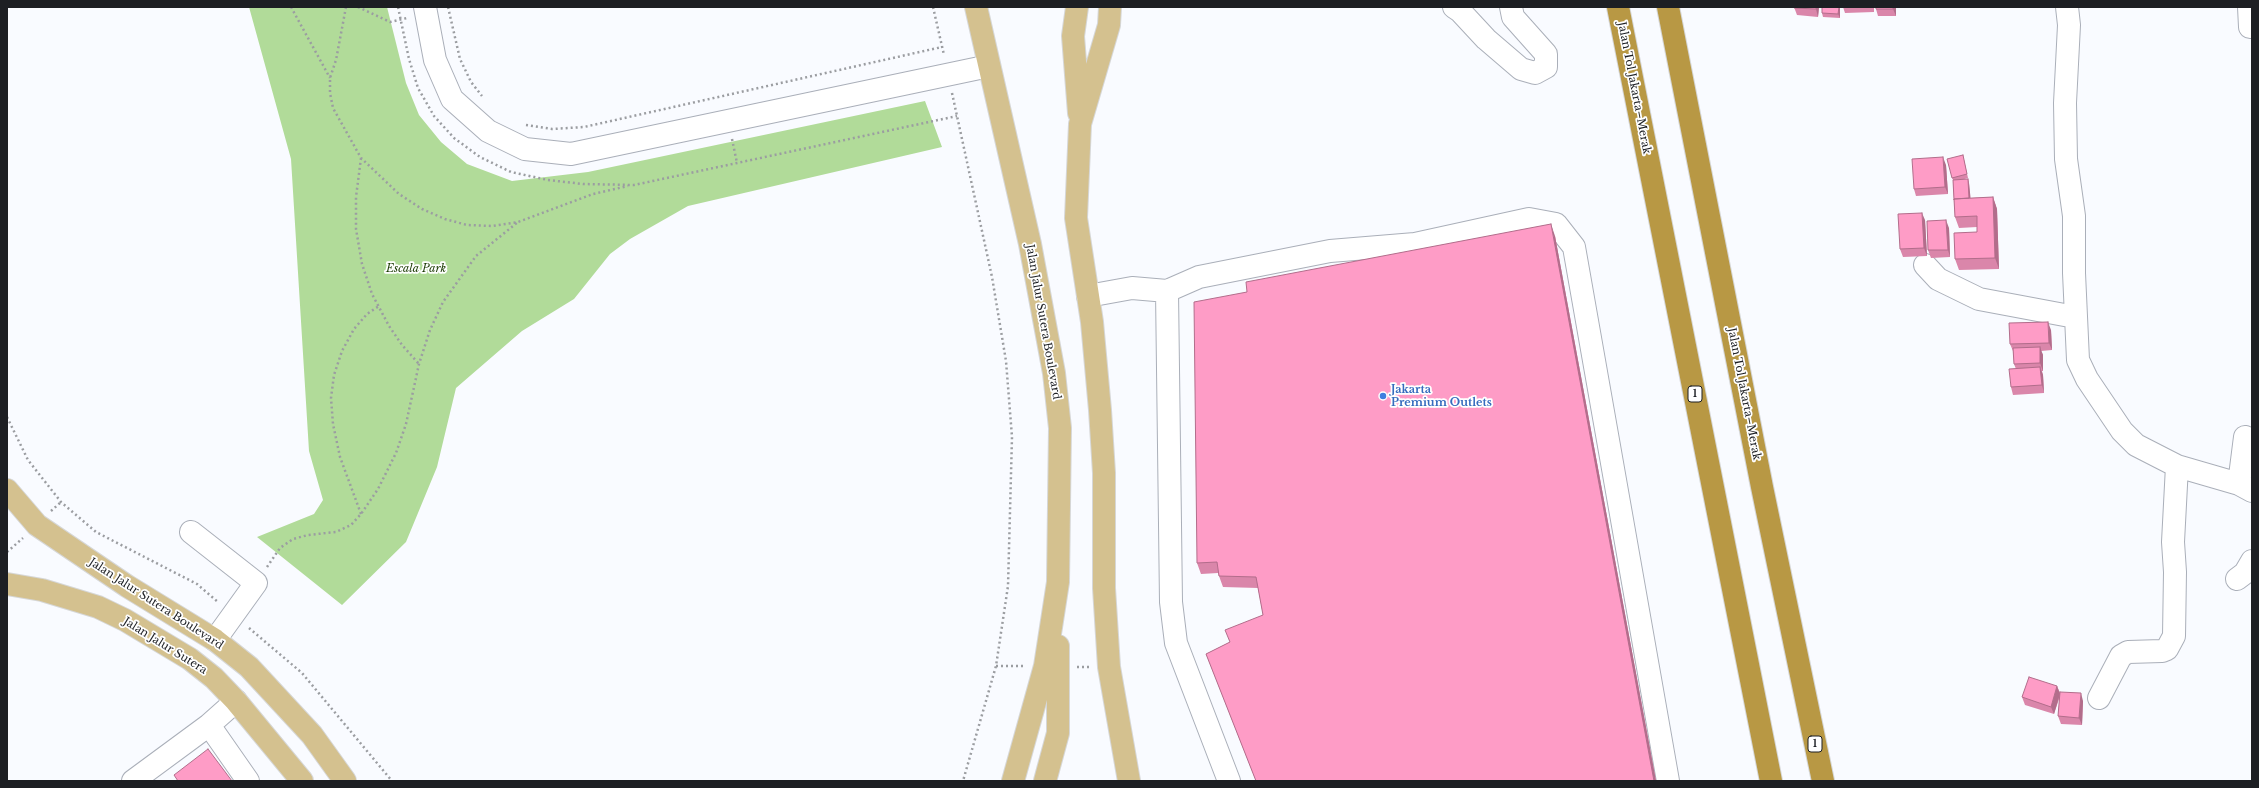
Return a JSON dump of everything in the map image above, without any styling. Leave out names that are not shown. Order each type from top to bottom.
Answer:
[{"type":"highway","name":"Jalan Tol Jakarta–Merak","points":[[1618,7],[1771,781]]},
{"type":"highway","name":"Jalan Tol Jakarta–Merak","points":[[1668,7],[1762,487],[1823,781]]},
{"type":"highway","points":[[1808,706],[1832,781]]},
{"type":"highway","points":[[1766,755],[1767,781]]},
{"type":"main road","name":"Jalan Jalur Sutera Boulevard","points":[[976,7],[1030,244],[1054,373],[1060,428],[1058,582],[1045,666],[1013,781]]},
{"type":"main road","points":[[1077,7],[1073,36],[1080,124],[1076,218],[1088,296],[1100,410],[1104,473],[1104,588],[1109,667],[1128,778]]},
{"type":"main road","points":[[1080,124],[1109,25],[1110,7]]},
{"type":"main road","name":"Jalan Jalur Sutera Boulevard","points":[[7,490],[37,525],[127,586],[215,640],[249,667],[312,735],[345,781]]},
{"type":"main road","points":[[1051,781],[1058,733],[1058,582]]},
{"type":"main road","name":"Jalan Jalur Sutera","points":[[7,584],[42,590],[76,600],[125,620],[190,659],[214,678],[236,701],[302,781]]},
{"type":"main road","points":[[1045,781],[1058,733]]},
{"type":"street","points":[[425,7],[435,60],[452,99],[488,131],[525,149],[571,154],[989,66]]},
{"type":"street","points":[[1454,7],[1460,10],[1486,39],[1521,69],[1535,73],[1546,67],[1546,54],[1514,17],[1511,7]]},
{"type":"street","points":[[2067,7],[2069,25],[2065,103],[2066,159],[2074,216],[2075,317],[2078,360],[2087,379],[2122,431],[2136,445],[2177,466],[2245,488],[2245,437]]},
{"type":"street","points":[[1088,296],[1132,288],[1167,291],[1199,277],[1330,252],[1414,244],[1529,219],[1556,224],[1574,246],[1668,781]]},
{"type":"street","points":[[1925,265],[1938,279],[1979,298],[2075,317]]},
{"type":"street","points":[[1167,291],[1173,616],[1176,643],[1229,781]]},
{"type":"street","points":[[2099,698],[2121,656],[2128,652],[2162,651],[2167,649],[2174,636],[2175,572],[2173,542],[2177,466]]},
{"type":"street","points":[[191,532],[256,583],[215,640]]},
{"type":"street","points":[[2237,579],[2245,573],[2252,561]]},
{"type":"street","points":[[133,781],[209,725],[236,701]]},
{"type":"street","points":[[209,725],[248,781]]},
{"type":"path","points":[[291,7],[330,78]]},
{"type":"path","points":[[346,7],[336,60],[330,78],[330,93],[333,108],[361,158],[399,194],[422,209],[445,219],[467,225],[492,226],[518,222],[593,194],[634,185]]},
{"type":"path","points":[[358,7],[390,22],[400,20]]},
{"type":"path","points":[[448,7],[460,59],[471,82],[484,100]]},
{"type":"path","points":[[933,7],[992,277],[1008,383],[1012,437],[1008,586],[996,666],[963,781]]},
{"type":"path","points":[[523,124],[552,129],[584,126],[942,47]]},
{"type":"path","points":[[361,158],[356,197],[356,229],[362,264],[379,306],[402,345],[419,364]]},
{"type":"path","points":[[256,583],[280,548],[293,539],[308,535],[336,532],[351,525],[361,514],[378,489],[396,454],[411,404],[419,364],[437,316],[459,277],[476,256],[518,222]]},
{"type":"path","points":[[361,514],[340,457],[333,424],[331,398],[334,375],[342,351],[354,329],[368,314],[379,306]]},
{"type":"path","points":[[7,417],[28,460],[61,502]]},
{"type":"path","points":[[996,666],[1045,666]]},
{"type":"green space","name":"Escala Park","points":[[249,7],[387,7],[406,83],[419,115],[441,142],[467,164],[512,181],[588,172],[925,101],[942,147],[688,206],[630,239],[610,254],[574,299],[522,331],[456,388],[437,467],[406,542],[342,605],[257,537],[314,514],[323,500],[309,451],[291,159]]},
{"type":"building","points":[[1816,7],[1816,9],[1794,8]]},
{"type":"building","points":[[1822,7],[1839,7],[1838,14],[1822,13]]},
{"type":"building","points":[[1876,7],[1893,7],[1893,9],[1876,9]]},
{"type":"building","points":[[1963,155],[1967,174],[1952,178],[1947,159]]},
{"type":"building","points":[[1943,157],[1945,187],[1914,189],[1912,159]]},
{"type":"building","points":[[1968,179],[1969,198],[1954,200],[1953,180]]},
{"type":"building","points":[[1993,197],[1995,258],[1955,259],[1954,233],[1977,232],[1977,216],[1955,217],[1954,199]]},
{"type":"building","points":[[1922,213],[1924,248],[1900,249],[1898,214]]},
{"type":"building","points":[[1946,220],[1948,250],[1928,250],[1927,221]]},
{"type":"building","points":[[1551,224],[1654,781],[1256,781],[1206,654],[1230,642],[1225,630],[1263,615],[1256,577],[1219,576],[1217,562],[1197,563],[1194,302],[1247,292],[1246,282]]},
{"type":"building","points":[[2048,322],[2049,343],[2010,344],[2009,323]]},
{"type":"building","points":[[2040,347],[2040,363],[2014,364],[2013,348]]},
{"type":"building","points":[[2040,367],[2042,385],[2011,387],[2009,369]]},
{"type":"building","points":[[2029,677],[2057,686],[2051,707],[2022,697]]},
{"type":"building","points":[[2060,692],[2081,693],[2079,718],[2058,716]]},
{"type":"building","points":[[208,749],[232,781],[178,781],[174,775]]},
{"type":"place","name":"Jakarta Premium Outlets","points":[[1383,396]]}]
